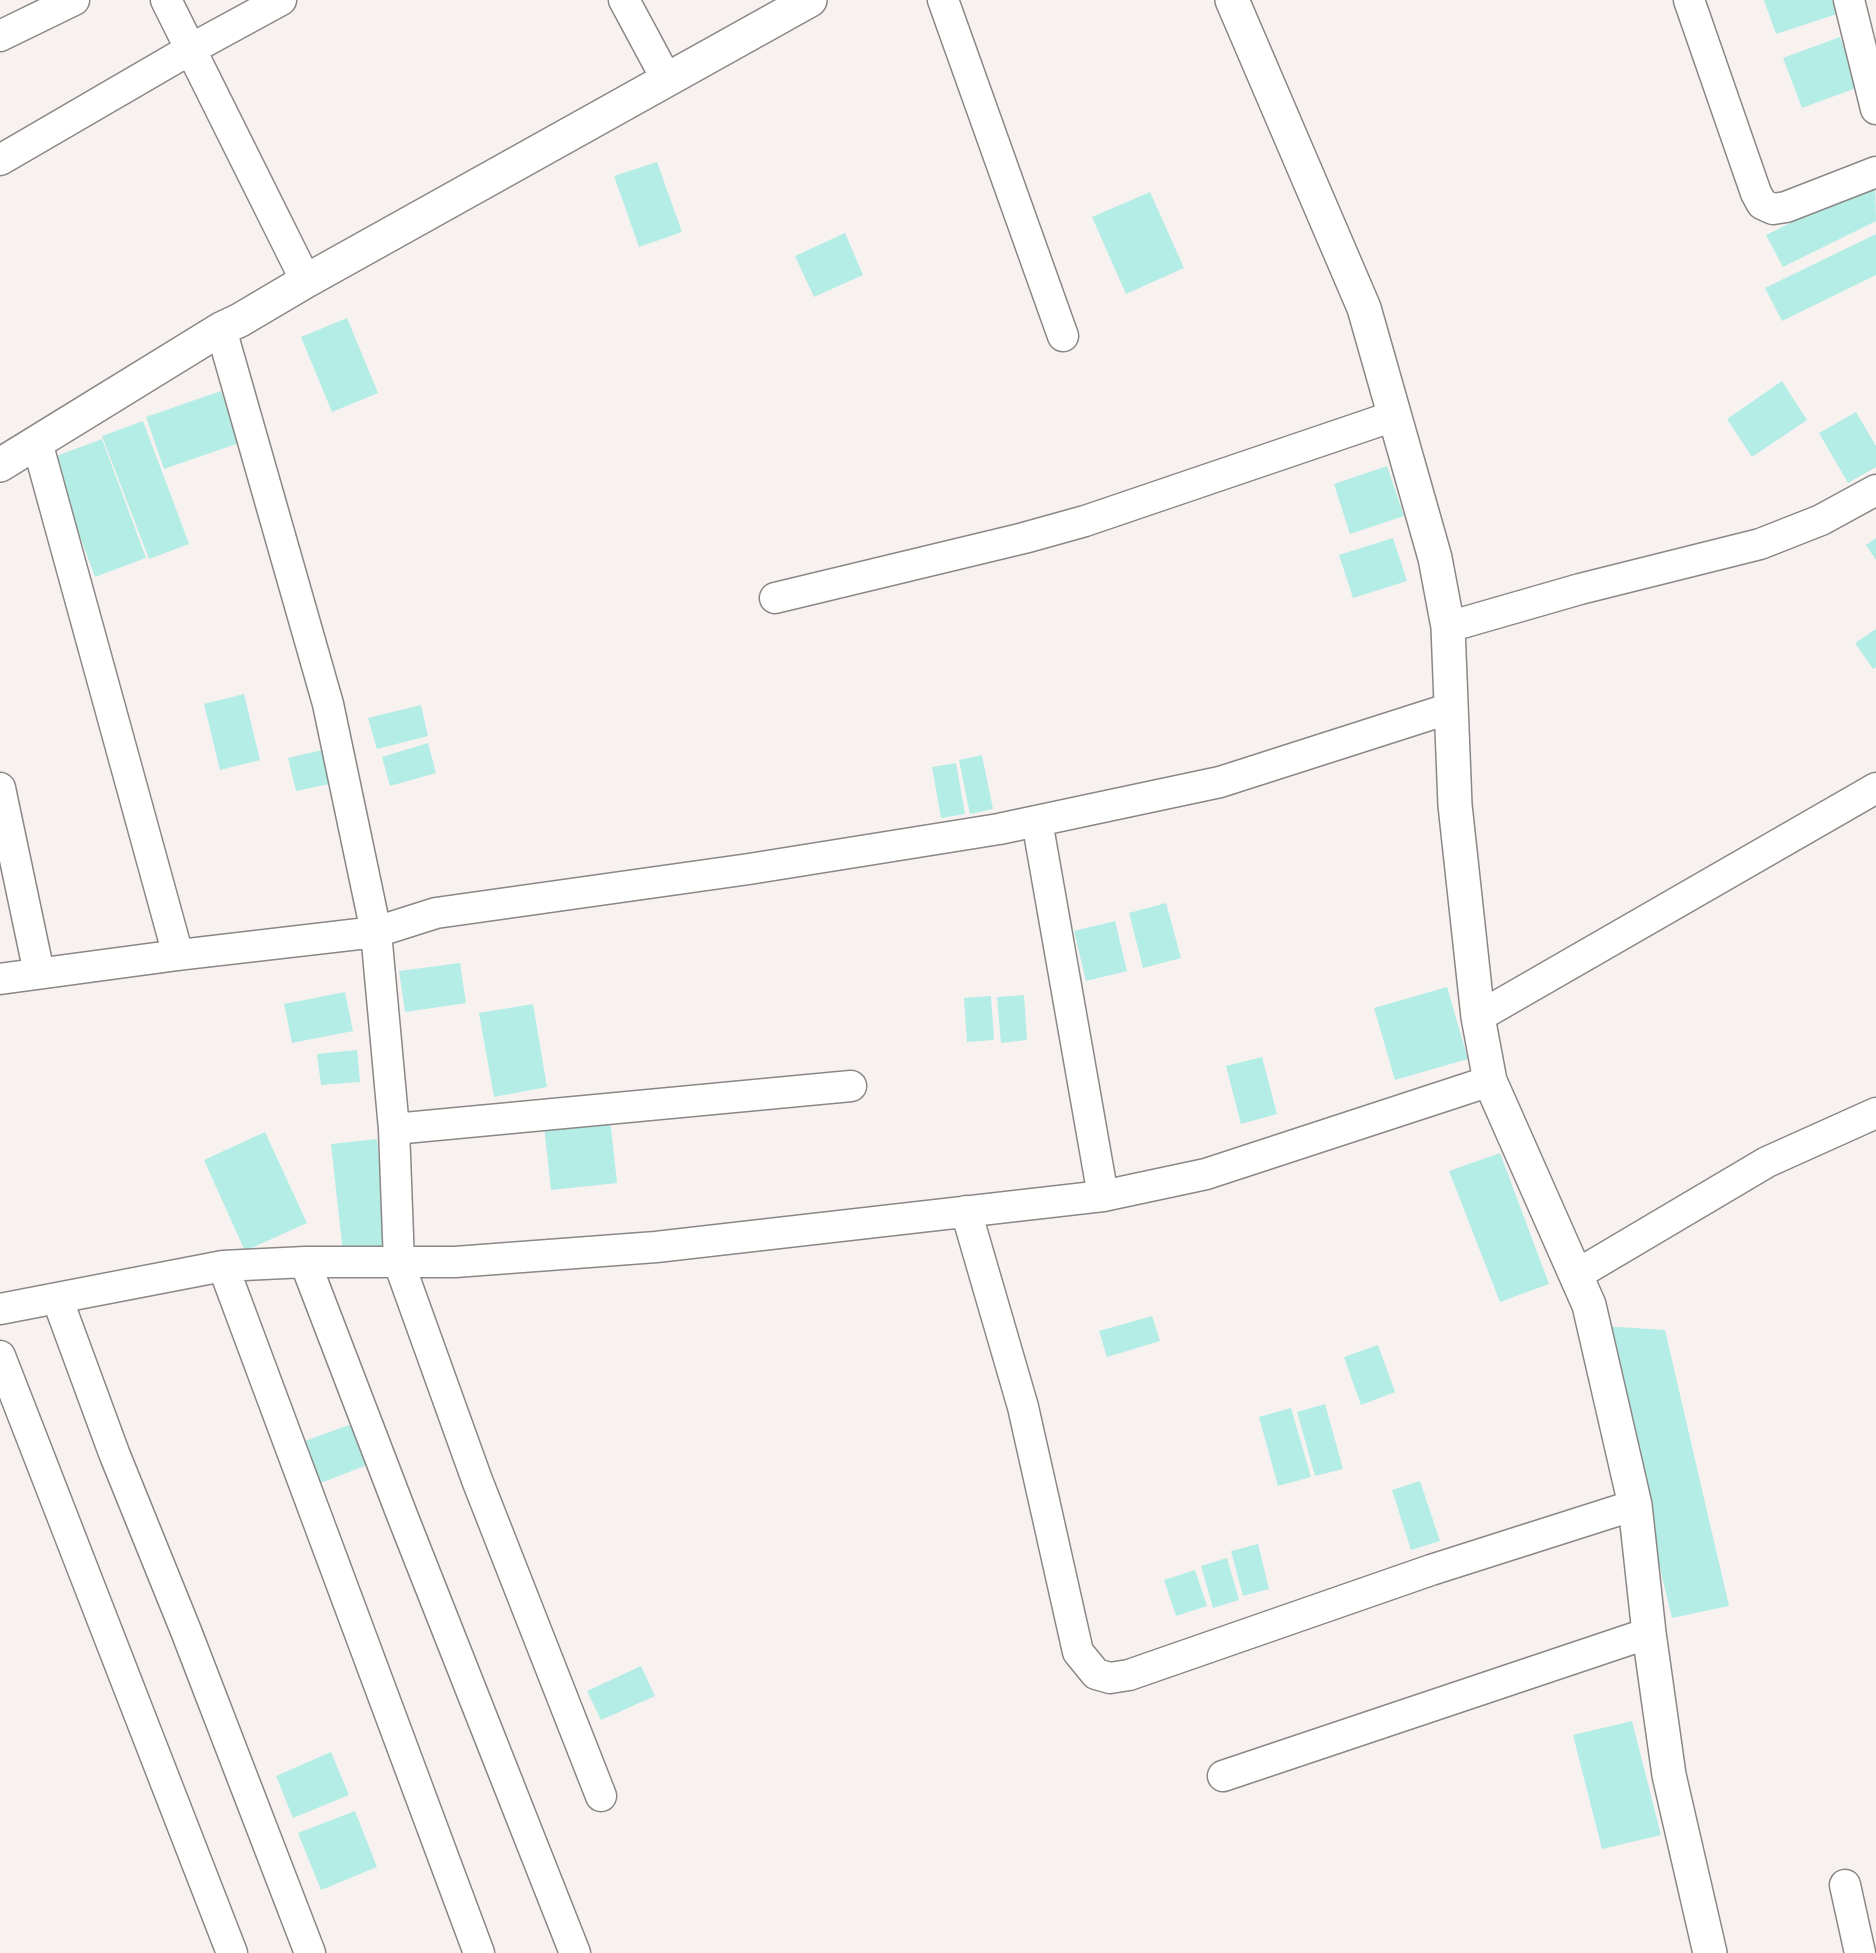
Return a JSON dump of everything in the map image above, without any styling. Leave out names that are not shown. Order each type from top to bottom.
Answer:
[{"type":"street","points":[[0,36],[74,0]]},
{"type":"street","points":[[166,0],[306,281]]},
{"type":"street","points":[[0,160],[191,49],[281,0]]},
{"type":"street","points":[[624,0],[667,80]]},
{"type":"street","points":[[943,0],[1063,336]]},
{"type":"street","points":[[1232,0],[1364,308],[1435,558],[1448,627],[1455,805],[1478,1017],[1490,1081],[1589,1305],[1635,1505],[1649,1633],[1669,1775],[1710,1953]]},
{"type":"street","points":[[1689,0],[1756,193],[1762,204],[1773,208],[1786,207],[1876,172]]},
{"type":"street","points":[[1849,0],[1876,109]]},
{"type":"street","points":[[0,465],[221,329],[667,80],[794,4]]},
{"type":"street","points":[[221,329],[328,704],[376,932],[394,1129],[399,1263],[477,1480],[601,1796]]},
{"type":"street","points":[[775,598],[1085,521],[1394,416]]},
{"type":"street","points":[[37,442],[178,955]]},
{"type":"street","points":[[1448,627],[1580,589],[1760,544],[1821,520],[1876,490]]},
{"type":"street","points":[[0,979],[376,932],[436,914],[749,869],[987,831],[1220,782],[1451,708]]},
{"type":"street","points":[[0,788],[39,974]]},
{"type":"street","points":[[1478,1017],[1876,788]]},
{"type":"street","points":[[1037,821],[1103,1196]]},
{"type":"street","points":[[0,1309],[223,1266],[304,1262],[455,1262],[656,1247],[1103,1196],[1206,1174],[1490,1081]]},
{"type":"street","points":[[394,1129],[852,1086]]},
{"type":"street","points":[[1576,1275],[1767,1162],[1876,1113]]},
{"type":"street","points":[[966,1211],[1023,1407],[1078,1652],[1096,1674],[1110,1678],[1129,1675],[1431,1570],[1635,1505]]},
{"type":"street","points":[[304,1262],[575,1953]]},
{"type":"street","points":[[223,1266],[478,1953]]},
{"type":"street","points":[[57,1298],[114,1453],[190,1642],[309,1953]]},
{"type":"street","points":[[0,1356],[232,1953]]},
{"type":"street","points":[[1222,1776],[1649,1633]]},
{"type":"street","points":[[1845,1885],[1860,1953]]},
{"type":"building","points":[[1764,0],[1832,0],[1837,14],[1776,34]]},
{"type":"building","points":[[1840,37],[1859,87],[1802,108],[1783,58]]},
{"type":"building","points":[[657,162],[682,232],[639,247],[614,176]]},
{"type":"building","points":[[1875,181],[1876,221],[1783,267],[1766,235]]},
{"type":"building","points":[[1150,192],[1184,268],[1126,294],[1092,217]]},
{"type":"building","points":[[845,233],[863,275],[814,297],[795,256]]},
{"type":"building","points":[[1876,234],[1876,275],[1782,321],[1765,288]]},
{"type":"building","points":[[347,318],[378,393],[332,412],[301,337]]},
{"type":"building","points":[[1782,381],[1807,420],[1752,457],[1727,419]]},
{"type":"building","points":[[221,391],[239,443],[164,469],[146,417]]},
{"type":"building","points":[[1856,412],[1876,446],[1876,467],[1848,483],[1819,433]]},
{"type":"building","points":[[143,421],[189,544],[149,559],[102,436]]},
{"type":"building","points":[[102,439],[146,558],[95,577],[51,458]]},
{"type":"building","points":[[1387,466],[1404,516],[1350,534],[1334,484]]},
{"type":"building","points":[[1393,538],[1407,581],[1353,598],[1339,555]]},
{"type":"building","points":[[1876,538],[1876,560],[1866,545]]},
{"type":"building","points":[[1876,629],[1876,667],[1873,669],[1855,643]]},
{"type":"building","points":[[244,694],[260,760],[220,770],[204,704]]},
{"type":"building","points":[[421,705],[428,736],[377,749],[368,718]]},
{"type":"building","points":[[428,743],[436,773],[390,786],[382,757]]},
{"type":"building","points":[[326,749],[334,783],[296,791],[288,758]]},
{"type":"building","points":[[982,755],[993,809],[970,814],[959,760]]},
{"type":"building","points":[[956,763],[965,814],[941,818],[932,767]]},
{"type":"building","points":[[1166,903],[1181,958],[1143,968],[1129,913]]},
{"type":"building","points":[[1115,921],[1127,971],[1086,981],[1074,931]]},
{"type":"building","points":[[460,963],[466,1003],[405,1012],[399,971]]},
{"type":"building","points":[[1447,987],[1468,1059],[1395,1080],[1374,1008]]},
{"type":"building","points":[[345,992],[353,1031],[292,1043],[284,1004]]},
{"type":"building","points":[[1024,995],[1027,1040],[1001,1043],[997,997]]},
{"type":"building","points":[[991,996],[994,1040],[967,1042],[964,998]]},
{"type":"building","points":[[533,1004],[547,1087],[494,1097],[479,1013]]},
{"type":"building","points":[[357,1050],[360,1082],[321,1085],[317,1054]]},
{"type":"building","points":[[1262,1057],[1277,1114],[1241,1124],[1226,1066]]},
{"type":"building","points":[[610,1119],[617,1183],[551,1190],[544,1126]]},
{"type":"building","points":[[265,1132],[307,1223],[245,1251],[204,1160]]},
{"type":"building","points":[[377,1139],[389,1248],[343,1253],[331,1144]]},
{"type":"building","points":[[1500,1153],[1549,1284],[1500,1302],[1449,1171]]},
{"type":"building","points":[[1152,1316],[1160,1341],[1107,1357],[1099,1331]]},
{"type":"building","points":[[1602,1326],[1665,1330],[1729,1606],[1672,1618]]},
{"type":"building","points":[[1378,1345],[1395,1392],[1361,1405],[1344,1357]]},
{"type":"building","points":[[1325,1404],[1343,1469],[1315,1476],[1297,1412]]},
{"type":"building","points":[[1291,1408],[1311,1477],[1278,1486],[1259,1417]]},
{"type":"building","points":[[360,1421],[375,1462],[318,1484],[302,1442]]},
{"type":"building","points":[[1420,1481],[1440,1541],[1411,1550],[1392,1490]]},
{"type":"building","points":[[1258,1544],[1269,1589],[1243,1596],[1231,1551]]},
{"type":"building","points":[[1227,1558],[1239,1600],[1213,1608],[1201,1566]]},
{"type":"building","points":[[1195,1570],[1207,1606],[1176,1616],[1164,1580]]},
{"type":"building","points":[[641,1666],[655,1696],[601,1720],[587,1691]]},
{"type":"building","points":[[1632,1721],[1661,1835],[1602,1849],[1573,1735]]},
{"type":"building","points":[[331,1752],[349,1795],[293,1818],[276,1776]]},
{"type":"building","points":[[355,1811],[377,1867],[321,1890],[298,1833]]}]
